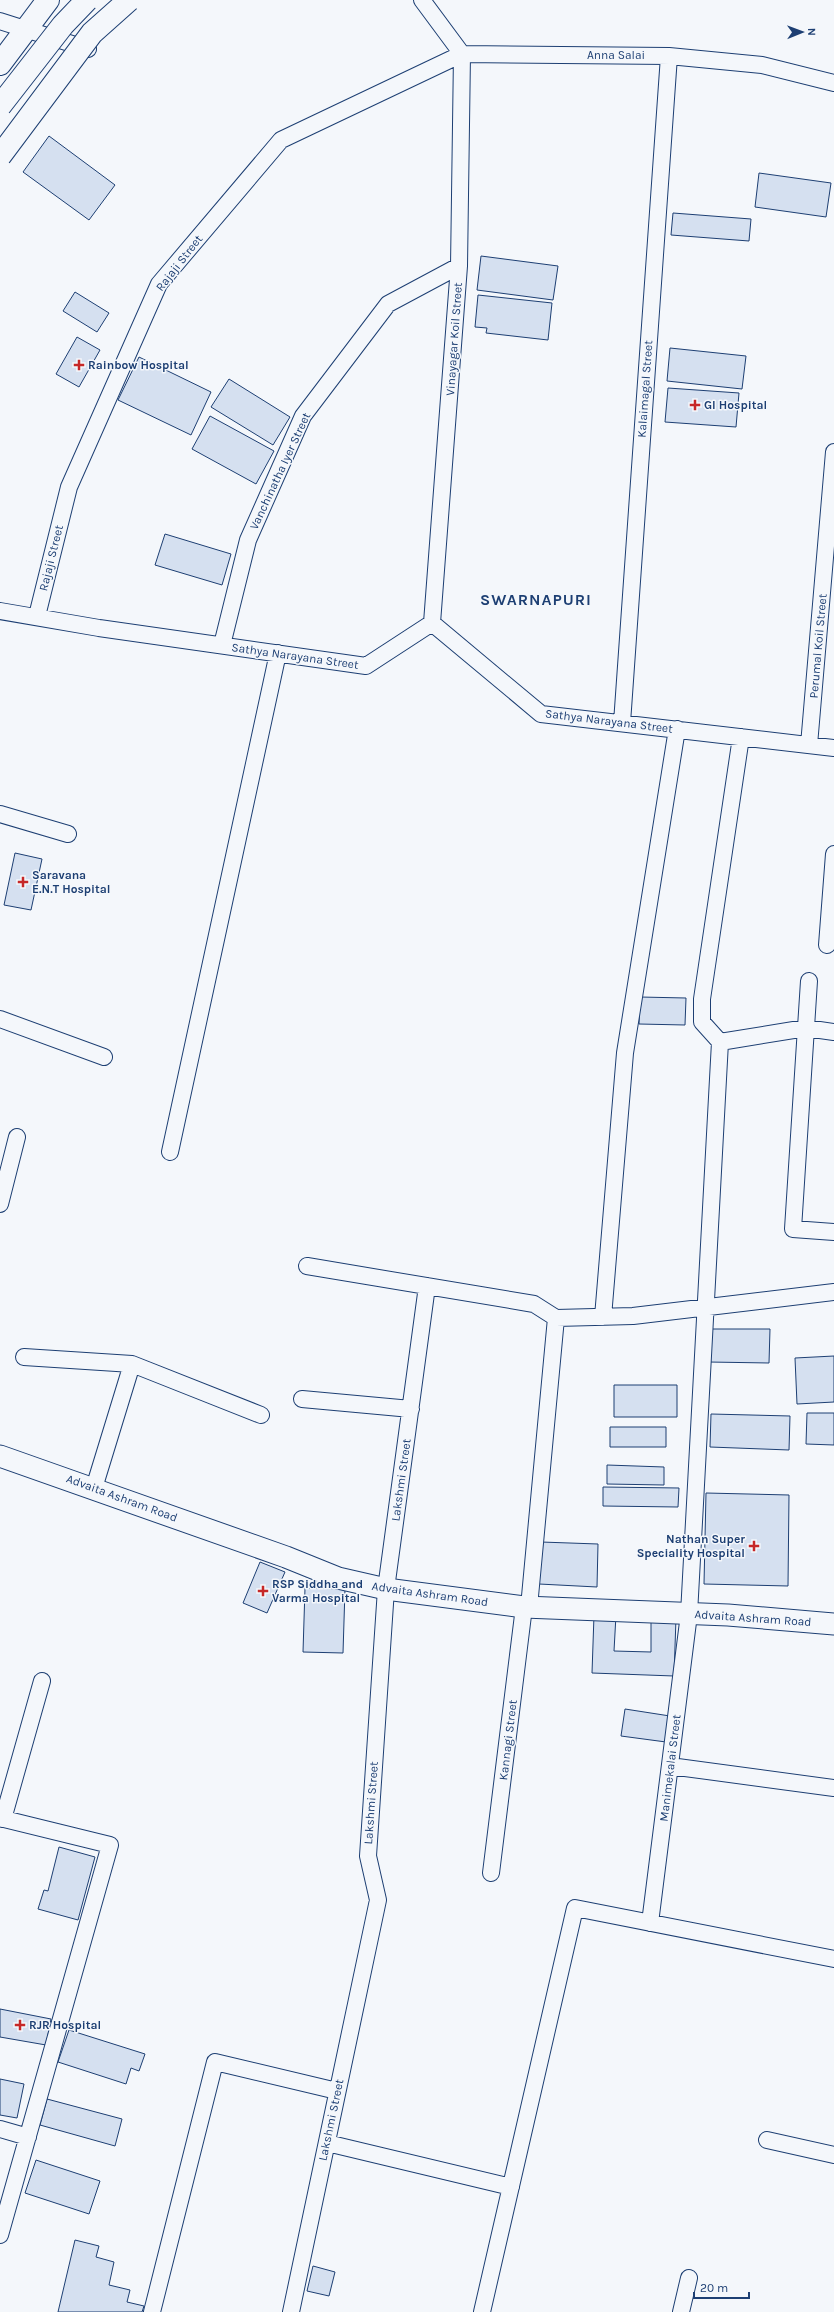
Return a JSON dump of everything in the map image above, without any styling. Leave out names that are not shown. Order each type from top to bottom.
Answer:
[{"type":"main road","points":[[0,64],[48,0]]},
{"type":"main road","points":[[0,92],[74,0]]},
{"type":"main road","points":[[0,106],[63,25],[87,0]]},
{"type":"main road","points":[[0,130],[72,38],[108,0]]},
{"type":"main road","points":[[0,156],[92,33],[129,0]]},
{"type":"main road","points":[[0,167],[88,49],[113,21],[136,0]]},
{"type":"street","points":[[422,0],[462,54]]},
{"type":"street","points":[[0,21],[24,30],[88,49]]},
{"type":"street","name":"Anna Salai","points":[[462,54],[669,56],[762,65],[834,83]]},
{"type":"street","name":"Vinayagar Koil Street","points":[[432,624],[459,266],[462,54]]},
{"type":"street","name":"Rajaji Street","points":[[37,616],[69,487],[159,284],[281,140],[462,54]]},
{"type":"street","name":"Kalaimagal Street","points":[[622,723],[669,56]]},
{"type":"street","name":"Vanchinatha Iyer Street","points":[[222,645],[248,540],[303,416],[388,304],[459,266]]},
{"type":"street","name":"Perumal Koil Street","points":[[809,745],[834,452]]},
{"type":"street","name":"Sathya Narayana Street","points":[[0,611],[37,616],[99,628],[366,666],[432,624],[541,714],[834,748]]},
{"type":"street","points":[[170,1152],[278,653]]},
{"type":"street","points":[[603,1317],[625,1053],[677,730]]},
{"type":"street","points":[[741,737],[702,999],[702,1022],[720,1042],[806,1028],[834,1032]]},
{"type":"street","points":[[0,814],[68,834]]},
{"type":"street","points":[[827,945],[834,854]]},
{"type":"street","points":[[809,981],[793,1229],[834,1232]]},
{"type":"street","points":[[0,1019],[104,1057]]},
{"type":"street","name":"Manimekalai Street","points":[[650,1923],[689,1614],[707,1307],[720,1042]]},
{"type":"street","points":[[0,1204],[17,1138]]},
{"type":"street","points":[[307,1266],[534,1304],[556,1318],[633,1316],[834,1292]]},
{"type":"street","name":"Lakshmi Street","points":[[291,2312],[378,1900],[368,1856],[386,1589],[427,1286]]},
{"type":"street","name":"Kannagi Street","points":[[491,1873],[526,1607],[556,1318]]},
{"type":"street","points":[[24,1357],[132,1364],[261,1415]]},
{"type":"street","points":[[94,1488],[132,1364]]},
{"type":"street","points":[[302,1399],[411,1409]]},
{"type":"street","name":"Advaita Ashram Road","points":[[0,1456],[286,1557],[338,1578],[386,1589],[526,1607],[689,1614],[834,1624]]},
{"type":"street","points":[[0,2235],[110,1845],[2,1818],[42,1681]]},
{"type":"street","points":[[670,1766],[834,1788]]},
{"type":"street","points":[[482,2312],[575,1908],[834,1959]]},
{"type":"street","points":[[152,2312],[215,2062],[338,2091]]},
{"type":"street","points":[[0,2129],[28,2137]]},
{"type":"street","points":[[767,2140],[834,2155]]},
{"type":"street","points":[[326,2143],[511,2187]]},
{"type":"street","points":[[681,2312],[688,2278]]},
{"type":"building","points":[[49,136],[115,185],[89,220],[23,172]]},
{"type":"building","points":[[759,173],[831,183],[826,217],[755,207]]},
{"type":"building","points":[[673,213],[751,219],[749,241],[671,235]]},
{"type":"building","points":[[481,256],[558,266],[553,300],[477,290]]},
{"type":"building","points":[[75,292],[109,313],[97,332],[63,311]]},
{"type":"building","points":[[478,295],[552,303],[548,340],[486,333],[487,328],[475,327]]},
{"type":"building","points":[[77,337],[100,350],[79,387],[56,374]]},
{"type":"building","points":[[670,348],[746,356],[742,389],[667,381]]},
{"type":"building","points":[[139,357],[211,392],[191,435],[118,400]]},
{"type":"building","points":[[229,379],[290,417],[273,445],[211,407]]},
{"type":"building","points":[[668,388],[739,393],[736,427],[665,422]]},
{"type":"building","points":[[210,416],[274,451],[256,484],[192,449]]},
{"type":"building","points":[[165,534],[231,554],[222,585],[155,565]]},
{"type":"building","points":[[15,853],[42,859],[31,910],[4,905]]},
{"type":"building","points":[[640,997],[686,998],[685,1025],[639,1024]]},
{"type":"building","points":[[708,1329],[770,1329],[769,1363],[708,1362]]},
{"type":"building","points":[[834,1356],[834,1402],[797,1404],[795,1358]]},
{"type":"building","points":[[614,1385],[677,1385],[677,1417],[614,1417]]},
{"type":"building","points":[[807,1413],[834,1413],[834,1445],[806,1444]]},
{"type":"building","points":[[711,1414],[790,1416],[789,1450],[710,1447]]},
{"type":"building","points":[[610,1427],[666,1427],[666,1447],[610,1447]]},
{"type":"building","points":[[607,1465],[664,1467],[664,1485],[607,1484]]},
{"type":"building","points":[[603,1487],[679,1488],[678,1507],[603,1506]]},
{"type":"building","points":[[706,1493],[789,1495],[788,1586],[704,1584]]},
{"type":"building","points":[[541,1542],[598,1544],[597,1587],[539,1584]]},
{"type":"building","points":[[260,1562],[285,1572],[267,1613],[243,1603]]},
{"type":"building","points":[[305,1588],[345,1589],[343,1653],[303,1652]]},
{"type":"building","points":[[594,1615],[616,1615],[614,1651],[651,1652],[651,1618],[676,1618],[674,1676],[592,1673]]},
{"type":"building","points":[[625,1709],[670,1716],[666,1742],[621,1736]]},
{"type":"building","points":[[59,1847],[95,1857],[78,1920],[38,1909],[44,1890],[48,1891]]},
{"type":"building","points":[[0,2009],[51,2019],[46,2045],[0,2037]]},
{"type":"building","points":[[69,2030],[145,2054],[139,2071],[131,2068],[126,2084],[58,2062]]},
{"type":"building","points":[[0,2079],[24,2084],[17,2118],[0,2115]]},
{"type":"building","points":[[47,2099],[122,2119],[115,2146],[40,2125]]},
{"type":"building","points":[[36,2160],[100,2181],[89,2214],[25,2193]]},
{"type":"building","points":[[75,2240],[99,2246],[96,2257],[114,2262],[109,2285],[130,2290],[127,2302],[144,2306],[142,2312],[58,2312]]},
{"type":"building","points":[[313,2266],[335,2272],[329,2296],[307,2291]]},
{"type":"place","name":"Rainbow Hospital","points":[[79,365]]},
{"type":"place","name":"Gl Hospital","points":[[695,405]]},
{"type":"place","name":"Saravana E.N.T Hospital","points":[[23,882]]},
{"type":"place","name":"Nathan Super Speciality Hospital","points":[[754,1546]]},
{"type":"place","name":"RSP Siddha and Varma Hospital","points":[[263,1591]]},
{"type":"place","name":"RJR Hospital","points":[[20,2025]]},
{"type":"district","name":"SWARNAPURI","points":[[536,599]]}]
